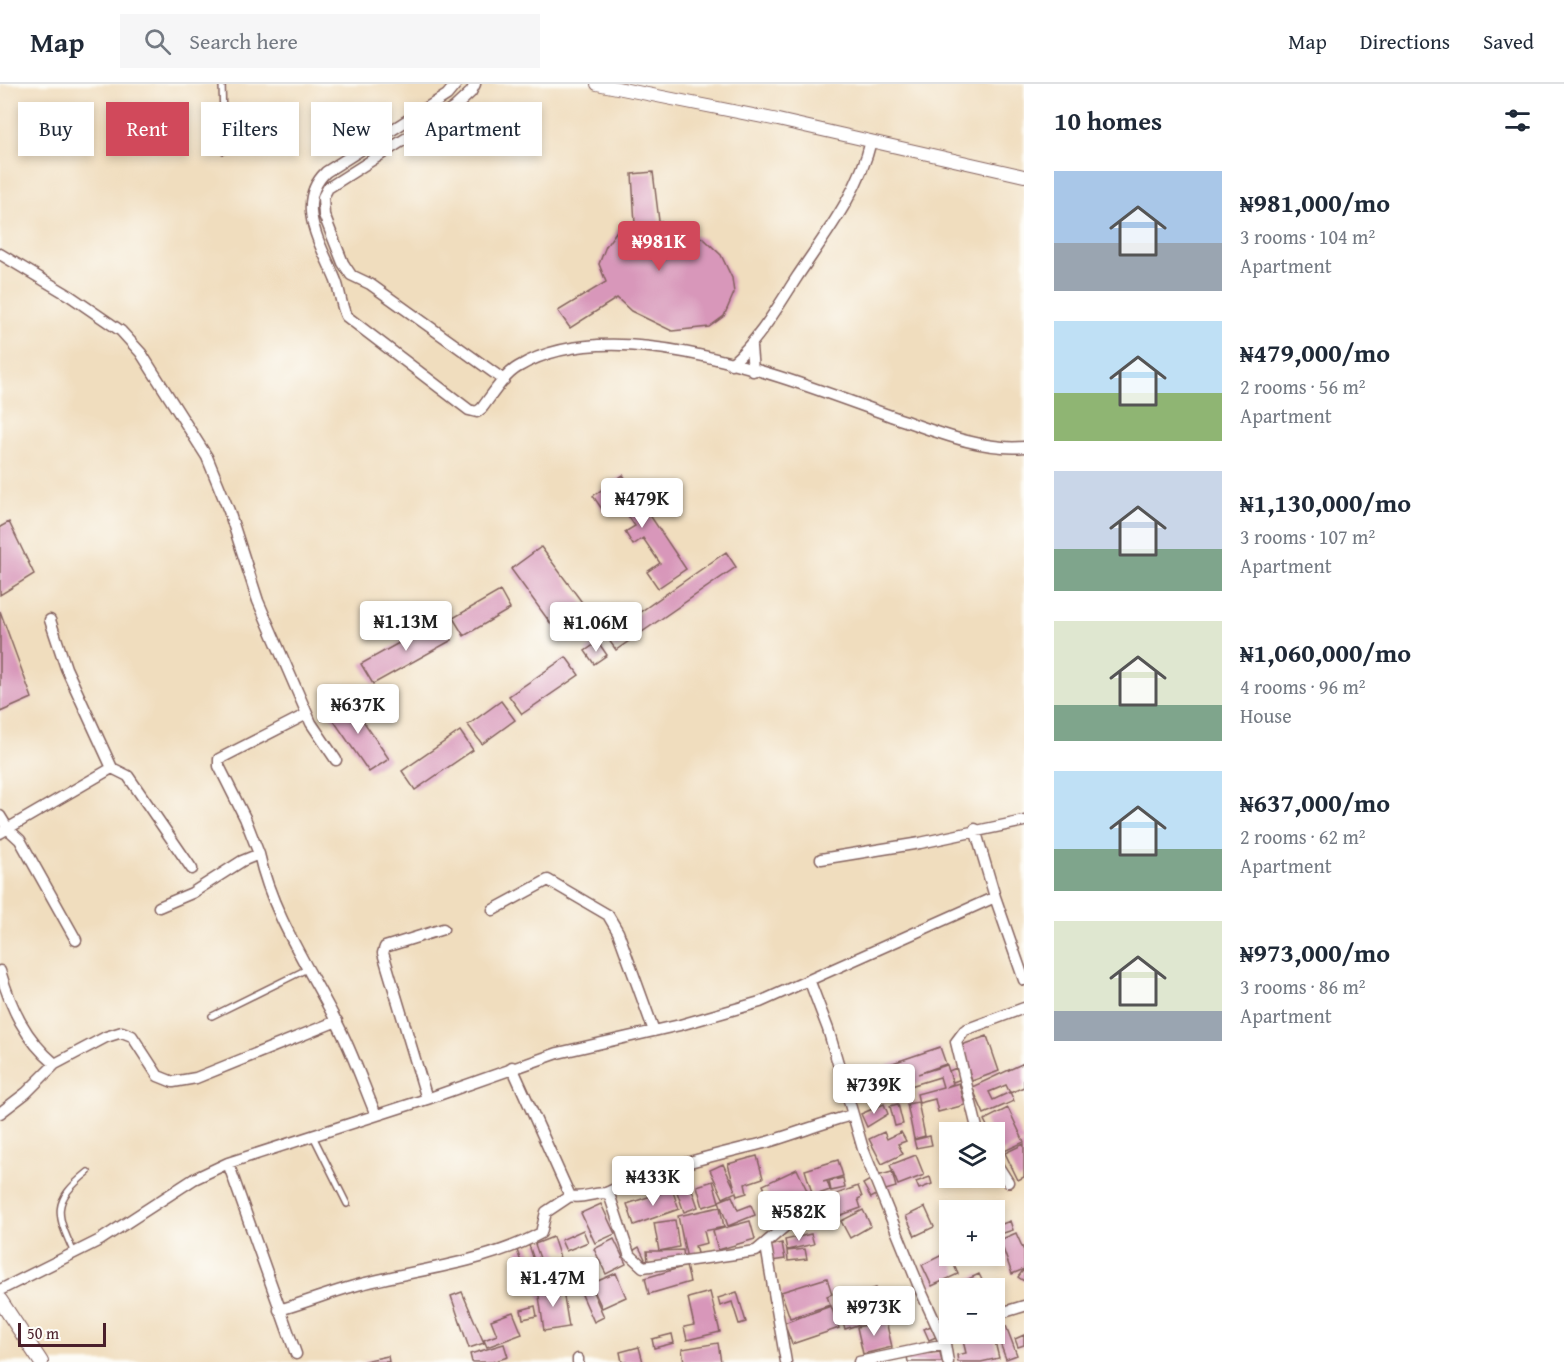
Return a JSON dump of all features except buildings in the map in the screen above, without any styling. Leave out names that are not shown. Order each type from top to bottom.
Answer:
[{"type":"main road","points":[[0,1300],[41,1362]]},
{"type":"street","points":[[456,84],[447,95],[326,172],[315,183],[309,203],[311,217],[337,285],[346,316],[469,410],[477,412],[516,368],[537,358],[598,344],[634,345],[681,352],[753,370],[981,444],[1024,447]]},
{"type":"street","points":[[475,84],[471,92],[454,108],[346,174],[328,188],[323,197],[324,215],[343,263],[351,276],[370,284],[504,380]]},
{"type":"street","points":[[597,84],[871,141],[1024,176]]},
{"type":"street","points":[[731,364],[751,348],[855,187],[871,141]]},
{"type":"street","points":[[0,254],[70,296],[121,331],[141,353],[207,456],[229,511],[258,601],[307,714],[336,760]]},
{"type":"street","points":[[751,348],[753,370]]},
{"type":"street","points":[[50,620],[66,668],[112,768],[128,776],[192,869]]},
{"type":"street","points":[[307,714],[219,759],[219,765],[245,818],[275,900],[307,969],[337,1022],[376,1115]]},
{"type":"street","points":[[4,831],[112,768]]},
{"type":"street","points":[[0,816],[4,831],[20,840],[76,940]]},
{"type":"street","points":[[821,859],[920,843],[1024,820]]},
{"type":"street","points":[[975,829],[995,897],[1024,980]]},
{"type":"street","points":[[159,907],[192,893],[242,861],[259,854]]},
{"type":"street","points":[[493,910],[548,880],[608,915],[618,932],[654,1031]]},
{"type":"street","points":[[0,1290],[100,1240],[195,1179],[228,1163],[427,1099],[512,1067],[558,1053],[654,1031],[760,1002],[810,982],[995,897]]},
{"type":"street","points":[[427,1099],[383,953],[385,947],[443,929]]},
{"type":"street","points":[[0,971],[15,1014],[25,1031],[55,1064]]},
{"type":"street","points":[[810,982],[828,1029],[867,1159],[939,1320]]},
{"type":"street","points":[[976,1122],[956,1042],[965,1030],[1024,1008]]},
{"type":"street","points":[[0,1113],[26,1093],[55,1064],[106,1037],[122,1032],[132,1036],[158,1076],[173,1082],[196,1078],[225,1068],[337,1022]]},
{"type":"street","points":[[512,1067],[570,1196]]},
{"type":"street","points":[[279,1310],[355,1286],[406,1276],[528,1240],[541,1233],[546,1212],[570,1196],[577,1198],[606,1193],[635,1179],[693,1160],[762,1143],[815,1124],[852,1115]]},
{"type":"street","points":[[228,1163],[296,1354]]},
{"type":"street","points":[[1005,1177],[1008,1182]]},
{"type":"street","points":[[606,1193],[610,1196],[616,1211],[628,1254],[643,1267],[731,1257],[756,1251],[766,1246],[789,1223]]},
{"type":"street","points":[[766,1246],[786,1362]]},
{"type":"street","points":[[1005,1312],[1024,1306]]},
{"type":"street","points":[[860,1362],[945,1344],[948,1362]]},
{"type":"lane","points":[[222,84],[223,102]]},
{"type":"lane","points":[[212,1016],[307,969]]},
{"type":"lane","points":[[312,1136],[347,1203]]},
{"type":"lane","points":[[74,1253],[58,1219],[60,1200],[70,1186],[88,1172]]}]
